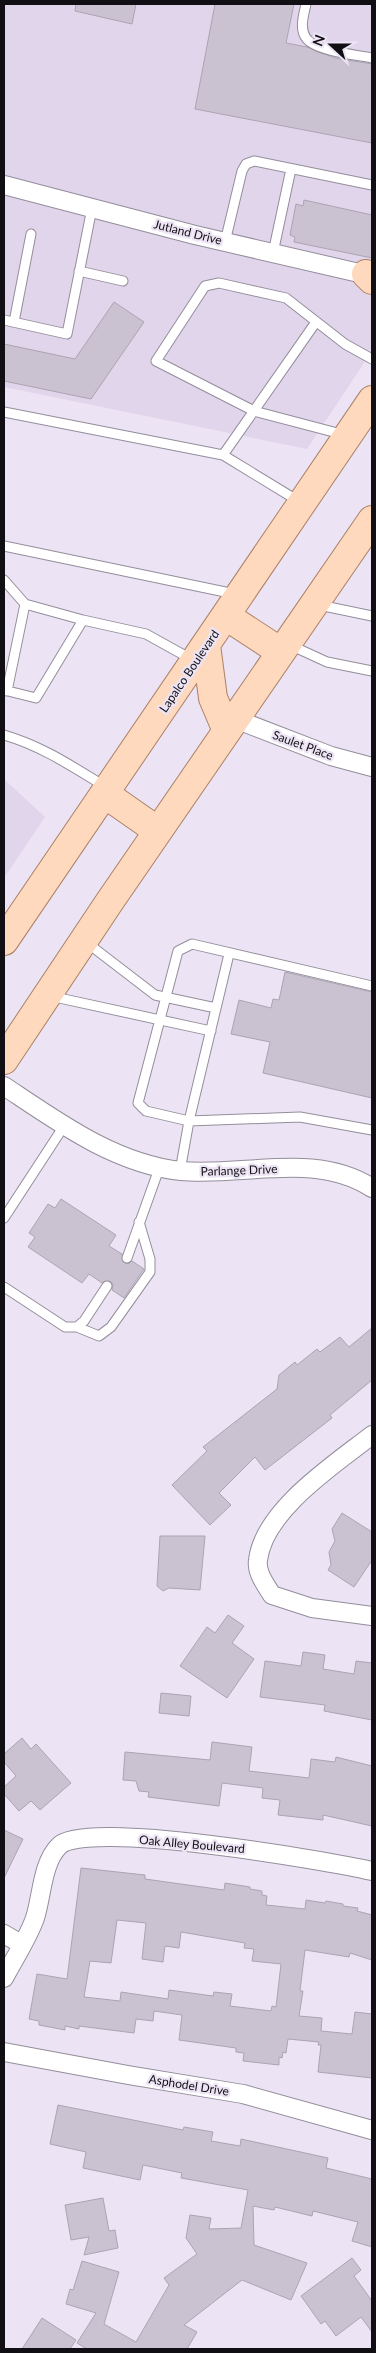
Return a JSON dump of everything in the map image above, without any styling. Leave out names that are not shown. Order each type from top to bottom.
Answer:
[{"type":"main road","name":"Lapalco Boulevard","points":[[7,929],[107,791],[372,400]]},
{"type":"main road","points":[[4,1060],[14,1030],[47,996],[284,648],[369,529]]},
{"type":"main road","points":[[233,606],[284,648]]},
{"type":"main road","points":[[201,653],[213,698],[231,725]]},
{"type":"main road","points":[[107,791],[158,831]]},
{"type":"street","name":"Jutland Drive","points":[[4,185],[370,277]]},
{"type":"street","name":"Saulet Place","points":[[231,725],[372,767]]},
{"type":"street","name":"Parlange Drive","points":[[4,1086],[64,1126],[98,1145],[138,1160],[180,1170],[219,1173],[278,1168],[312,1168],[341,1174],[372,1188]]},
{"type":"street","points":[[372,1435],[298,1493],[264,1538],[258,1562],[262,1578],[272,1595],[312,1608],[372,1616]]},
{"type":"street","name":"Oak Alley Boulevard","points":[[4,1978],[34,1919],[50,1860],[59,1845],[74,1838],[185,1842],[257,1850],[372,1871]]},
{"type":"street","points":[[4,1934],[21,1944]]},
{"type":"street","name":"Asphodel Drive","points":[[4,2052],[118,2074],[243,2094],[372,2130]]},
{"type":"lane","points":[[306,4],[302,23],[306,38],[317,46],[372,58]]},
{"type":"lane","points":[[225,242],[242,171],[246,164],[254,161],[372,185]]},
{"type":"lane","points":[[274,253],[291,169]]},
{"type":"lane","points":[[4,320],[67,334],[92,208]]},
{"type":"lane","points":[[14,322],[31,234]]},
{"type":"lane","points":[[79,271],[123,281]]},
{"type":"lane","points":[[348,436],[254,411],[156,361],[206,286],[218,283],[286,298],[345,344],[372,358]]},
{"type":"lane","points":[[223,455],[316,322]]},
{"type":"lane","points":[[4,412],[223,455],[303,503]]},
{"type":"lane","points":[[4,546],[233,606]]},
{"type":"lane","points":[[4,580],[25,604],[83,620],[146,634],[201,653]]},
{"type":"lane","points":[[25,604],[6,690],[36,698],[83,620]]},
{"type":"lane","points":[[315,604],[372,616]]},
{"type":"lane","points":[[284,648],[327,662],[372,671]]},
{"type":"lane","points":[[4,735],[26,742],[52,754],[107,791]]},
{"type":"lane","points":[[84,940],[155,995],[216,1008]]},
{"type":"lane","points":[[372,986],[192,944],[178,951],[138,1103],[146,1111],[190,1121],[300,1117],[372,1130]]},
{"type":"lane","points":[[180,1170],[229,954]]},
{"type":"lane","points":[[47,996],[211,1030]]},
{"type":"lane","points":[[4,1218],[64,1126]]},
{"type":"lane","points":[[127,1258],[160,1166]]},
{"type":"lane","points":[[4,1287],[65,1327],[77,1327],[99,1336],[111,1327],[150,1272],[150,1259],[139,1222]]},
{"type":"lane","points":[[77,1327],[84,1321],[107,1286]]},
{"type":"shaded area","points":[[4,4],[372,4],[372,351],[307,449],[4,387]]},
{"type":"shaded area","points":[[4,779],[45,817],[4,878]]},
{"type":"building","points":[[76,4],[136,4],[132,24],[75,11]]},
{"type":"building","points":[[215,4],[294,4],[286,43],[307,47],[335,58],[372,64],[372,143],[195,109]]},
{"type":"building","points":[[304,200],[372,215],[372,258],[294,242],[295,237],[290,235],[296,204],[303,206]]},
{"type":"building","points":[[114,302],[144,322],[91,399],[4,381],[4,344],[75,359]]},
{"type":"building","points":[[285,972],[372,992],[372,1098],[263,1073],[270,1042],[231,1034],[239,1000],[271,1008],[273,999],[279,1000]]},
{"type":"building","points":[[61,1199],[116,1235],[109,1246],[122,1254],[123,1262],[128,1264],[132,1261],[144,1269],[124,1298],[112,1290],[113,1284],[110,1281],[102,1283],[89,1274],[82,1283],[28,1247],[35,1237],[29,1233],[48,1204],[55,1208]]},
{"type":"building","points":[[372,1328],[372,1380],[330,1415],[332,1418],[265,1470],[255,1457],[219,1493],[231,1505],[210,1525],[172,1485],[207,1451],[203,1447],[277,1389],[279,1375],[295,1362],[297,1365],[317,1349],[320,1352],[340,1337],[349,1347]]},
{"type":"building","points":[[342,1513],[372,1532],[372,1560],[354,1587],[328,1570],[331,1565],[329,1552],[335,1541],[332,1529]]},
{"type":"building","points":[[160,1536],[205,1536],[200,1590],[169,1588],[163,1591],[157,1586]]},
{"type":"building","points":[[228,1615],[244,1626],[232,1643],[254,1659],[227,1698],[180,1666],[207,1627],[215,1633]]},
{"type":"building","points":[[303,1652],[325,1655],[323,1669],[354,1674],[356,1661],[372,1663],[372,1720],[324,1711],[325,1705],[260,1697],[265,1661],[301,1666]]},
{"type":"building","points":[[161,1693],[191,1696],[189,1716],[159,1713]]},
{"type":"building","points":[[22,1738],[31,1749],[36,1744],[71,1783],[40,1810],[31,1801],[19,1811],[4,1794],[4,1787],[16,1776],[4,1762],[4,1754]]},
{"type":"building","points":[[212,1742],[252,1747],[249,1771],[309,1778],[311,1759],[335,1762],[336,1757],[372,1766],[372,1826],[323,1815],[323,1820],[278,1815],[280,1800],[262,1798],[263,1788],[222,1783],[219,1806],[148,1797],[149,1792],[139,1791],[136,1781],[123,1780],[125,1752],[210,1760]]},
{"type":"building","points":[[4,1830],[23,1839],[4,1878]]},
{"type":"building","points":[[81,1868],[145,1875],[145,1879],[224,1890],[225,1883],[250,1887],[250,1889],[262,1891],[262,1895],[267,1896],[266,1905],[305,1909],[306,1900],[325,1903],[326,1901],[358,1908],[357,1911],[372,1915],[372,1960],[350,1953],[349,1957],[305,1950],[300,1991],[303,1991],[299,2016],[322,2018],[321,2031],[352,2034],[355,2012],[372,2014],[372,2078],[318,2072],[321,2045],[318,2045],[319,2042],[288,2039],[286,2053],[283,2052],[282,2058],[279,2057],[279,2065],[243,2061],[244,2053],[236,2052],[236,2048],[179,2040],[182,2015],[154,2011],[153,2021],[136,2019],[134,2033],[79,2026],[79,2029],[65,2026],[65,2030],[39,2025],[39,2021],[29,2019],[37,1974],[67,1979]],"holes":[[[117,1920],[146,1923],[142,1959],[163,1962],[165,1946],[179,1948],[181,1932],[245,1943],[244,1948],[254,1949],[252,1961],[281,1964],[276,2007],[272,2006],[271,2011],[230,2006],[232,1994],[214,1992],[213,1996],[169,1990],[168,1999],[121,1992],[120,2001],[84,1997],[90,1961],[111,1963]]]},
{"type":"building","points":[[58,2105],[183,2130],[184,2127],[213,2132],[211,2141],[240,2146],[241,2139],[328,2158],[326,2168],[372,2179],[372,2247],[352,2241],[358,2222],[313,2211],[312,2216],[275,2207],[274,2210],[253,2206],[254,2245],[307,2263],[291,2300],[242,2280],[184,2325],[197,2332],[187,2349],[87,2349],[77,2343],[96,2313],[66,2304],[70,2289],[73,2290],[82,2261],[119,2272],[104,2324],[136,2342],[169,2285],[164,2278],[197,2254],[186,2238],[190,2215],[211,2218],[209,2229],[241,2228],[248,2190],[181,2178],[182,2173],[143,2165],[140,2180],[83,2168],[86,2152],[50,2144]]},
{"type":"building","points":[[103,2198],[109,2231],[115,2230],[118,2248],[84,2255],[89,2237],[71,2240],[65,2205]]},
{"type":"building","points":[[352,2258],[361,2270],[354,2276],[372,2301],[372,2332],[361,2317],[336,2336],[325,2321],[321,2324],[301,2296]]},
{"type":"building","points":[[42,2318],[76,2340],[70,2349],[22,2349]]}]
